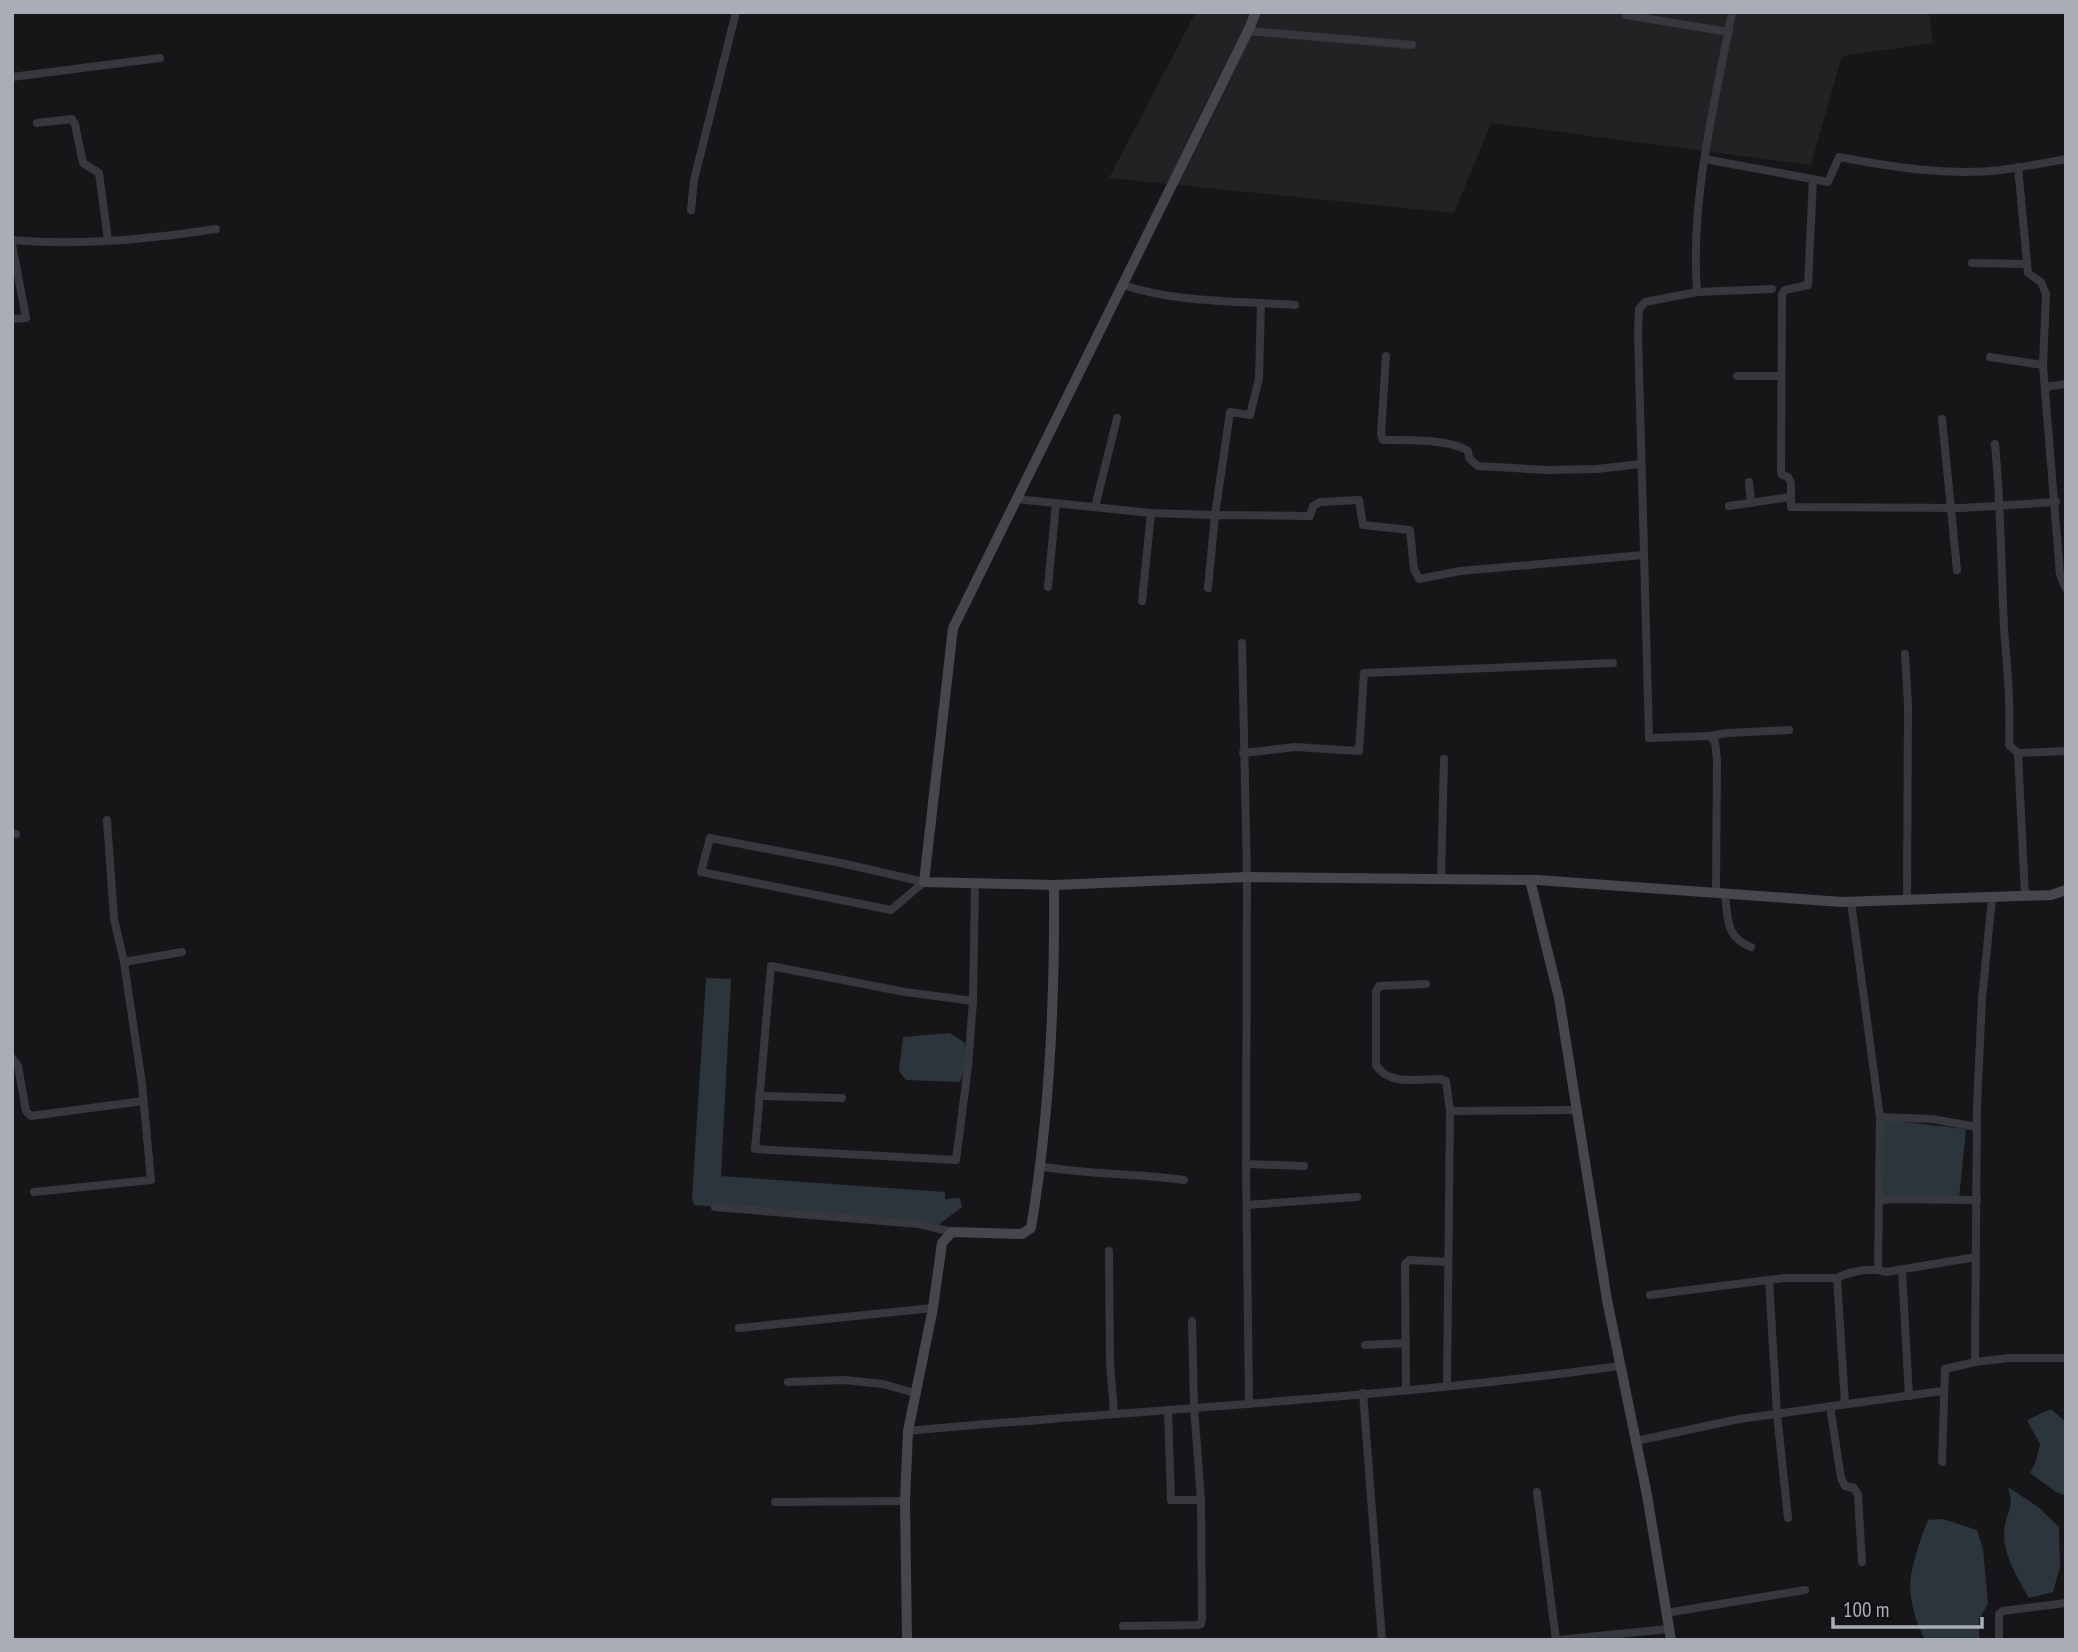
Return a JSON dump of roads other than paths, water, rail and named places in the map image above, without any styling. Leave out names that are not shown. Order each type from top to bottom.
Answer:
[{"type":"street","points":[[691,210],[694,180],[736,12]]},
{"type":"street","points":[[1256,12],[953,628],[925,883],[891,910],[701,872],[710,838],[841,863],[925,883],[1054,885],[1247,877],[1530,880],[1851,902],[2051,895],[2066,890]]},
{"type":"street","points":[[1697,292],[1698,220],[1705,159],[1732,12]]},
{"type":"street","points":[[1626,15],[1729,32]]},
{"type":"street","points":[[1248,31],[1412,45]]},
{"type":"street","points":[[12,77],[160,58]]},
{"type":"street","points":[[37,123],[72,119],[83,163],[99,173],[108,240]]},
{"type":"street","points":[[1705,159],[1828,182],[1839,157],[1904,169],[1950,171],[2000,170],[2066,159]]},
{"type":"street","points":[[2018,167],[2028,273],[2041,282],[2046,294],[2043,365],[2066,589]]},
{"type":"street","points":[[1813,179],[1808,285],[1785,290],[1782,295],[1781,471],[1782,475],[1790,479],[1791,508],[2001,506],[2056,502]]},
{"type":"street","points":[[12,319],[26,318],[12,242],[155,238],[216,229]]},
{"type":"street","points":[[1972,263],[2027,264]]},
{"type":"street","points":[[1123,285],[1147,293],[1294,305]]},
{"type":"street","points":[[1772,289],[1697,292],[1645,302],[1639,309],[1638,374],[1648,644],[1647,710],[1649,738],[1789,730]]},
{"type":"street","points":[[1208,588],[1215,515],[1230,412],[1250,415],[1259,378],[1261,303]]},
{"type":"street","points":[[1386,356],[1381,434],[1383,440],[1425,441],[1466,449],[1469,458],[1478,466],[1546,470],[1597,469],[1641,464]]},
{"type":"street","points":[[1990,357],[2043,365]]},
{"type":"street","points":[[1737,376],[1781,376]]},
{"type":"street","points":[[2045,387],[2066,384]]},
{"type":"street","points":[[1095,507],[1117,418]]},
{"type":"street","points":[[1942,419],[1957,570]]},
{"type":"street","points":[[1995,444],[2001,506],[2004,629],[2011,694],[2009,745],[2018,753],[2066,751]]},
{"type":"street","points":[[1749,482],[1751,503]]},
{"type":"street","points":[[1729,506],[1790,497]]},
{"type":"street","points":[[1016,499],[1151,513],[1310,516],[1313,506],[1320,502],[1359,500],[1363,525],[1410,530],[1414,569],[1419,579],[1473,570],[1643,555]]},
{"type":"street","points":[[1048,587],[1056,503]]},
{"type":"street","points":[[1142,601],[1151,513]]},
{"type":"street","points":[[1242,643],[1247,877],[1249,1404]]},
{"type":"street","points":[[1905,654],[1908,704],[1907,901]]},
{"type":"street","points":[[1243,753],[1295,747],[1359,751],[1364,673],[1613,663]]},
{"type":"street","points":[[1709,736],[1715,742],[1717,760],[1721,893],[1730,932],[1735,939],[1751,947]]},
{"type":"street","points":[[2018,753],[2025,896]]},
{"type":"street","points":[[1441,879],[1444,759]]},
{"type":"street","points":[[34,1192],[151,1180],[124,962],[114,919],[107,820]]},
{"type":"street","points":[[1530,880],[1559,998],[1619,1366],[1636,1441],[1670,1634],[1556,1640],[1537,1492]]},
{"type":"street","points":[[972,1002],[771,966],[755,1149],[956,1160],[968,1067],[972,1002],[975,884]]},
{"type":"street","points":[[715,1208],[919,1224],[952,1232],[1021,1234],[1031,1228],[1051,1035],[1055,958],[1054,885]]},
{"type":"street","points":[[1975,1363],[1977,1126],[1982,999],[1992,898]]},
{"type":"street","points":[[1851,902],[1880,1117],[1878,1269]]},
{"type":"street","points":[[124,962],[182,953]]},
{"type":"street","points":[[1426,984],[1379,986],[1376,992],[1376,1065],[1380,1072],[1401,1080],[1446,1080],[1450,1111],[1447,1386]]},
{"type":"street","points":[[12,1058],[18,1066],[26,1111],[31,1115],[143,1101]]},
{"type":"street","points":[[759,1096],[842,1098]]},
{"type":"street","points":[[1450,1111],[1576,1110]]},
{"type":"street","points":[[1880,1117],[1932,1119],[1977,1126]]},
{"type":"street","points":[[1246,1164],[1304,1166]]},
{"type":"street","points":[[1039,1166],[1068,1171],[1130,1173],[1184,1180]]},
{"type":"street","points":[[1247,1205],[1357,1198]]},
{"type":"street","points":[[1879,1201],[1977,1200]]},
{"type":"street","points":[[907,1640],[905,1501],[908,1431],[933,1308],[942,1243],[952,1232]]},
{"type":"street","points":[[1110,1251],[1110,1362],[1114,1413]]},
{"type":"street","points":[[1650,1295],[1769,1280],[1838,1278],[1844,1274],[1878,1269],[1886,1272],[1902,1270],[1976,1257]]},
{"type":"street","points":[[1406,1389],[1405,1264],[1409,1260],[1448,1262]]},
{"type":"street","points":[[1902,1270],[1909,1396]]},
{"type":"street","points":[[1838,1278],[1845,1404]]},
{"type":"street","points":[[1769,1280],[1777,1414],[1788,1518]]},
{"type":"street","points":[[739,1328],[933,1308]]},
{"type":"street","points":[[1124,1626],[1201,1624],[1201,1500],[1194,1407],[1192,1321]]},
{"type":"street","points":[[1365,1345],[1406,1343]]},
{"type":"street","points":[[1942,1462],[1945,1405],[1942,1391],[1945,1369],[2009,1358],[2066,1358]]},
{"type":"street","points":[[908,1431],[1507,1381],[1619,1366]]},
{"type":"street","points":[[788,1382],[843,1380],[883,1384],[915,1394]]},
{"type":"street","points":[[1636,1441],[1739,1419],[1942,1391]]},
{"type":"street","points":[[1363,1393],[1382,1640]]},
{"type":"street","points":[[1830,1406],[1841,1478],[1844,1486],[1854,1488],[1858,1495],[1862,1562]]},
{"type":"street","points":[[1168,1410],[1171,1500],[1201,1500]]},
{"type":"street","points":[[775,1502],[905,1501]]},
{"type":"street","points":[[1666,1613],[1805,1590]]},
{"type":"street","points":[[1999,1640],[1999,1614],[2003,1611],[2066,1603]]}]
